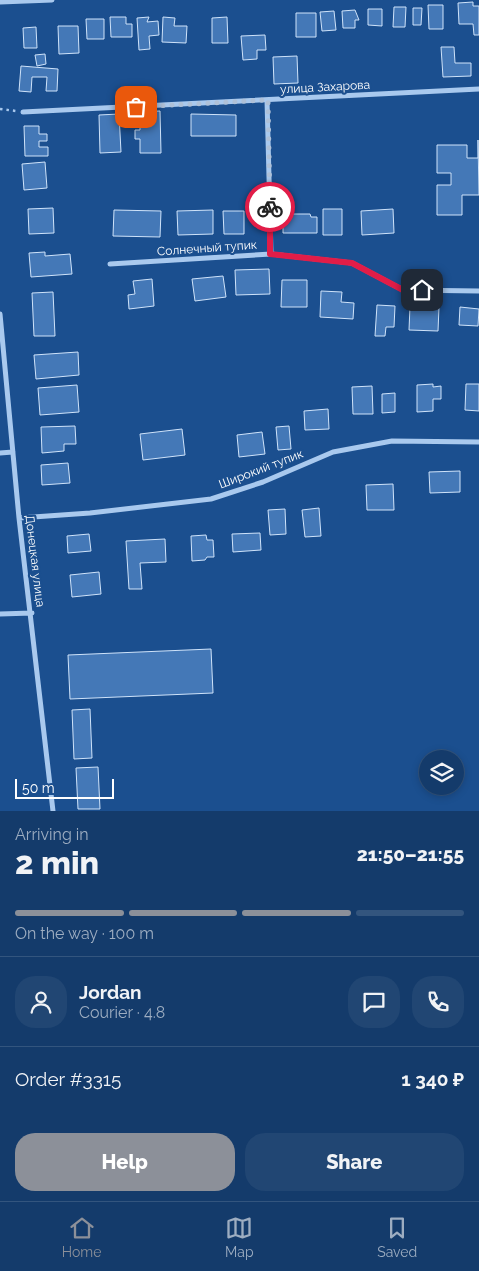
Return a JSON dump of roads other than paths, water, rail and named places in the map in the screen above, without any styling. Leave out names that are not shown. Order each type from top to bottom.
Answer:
[{"type":"street","points":[[0,2],[52,0]]},
{"type":"street","name":"улица Захарова","points":[[23,112],[479,89]]},
{"type":"street","points":[[268,100],[270,254]]},
{"type":"street","name":"Солнечный тупик","points":[[110,264],[270,254],[352,263],[403,290],[479,292]]},
{"type":"street","name":"Донецкая улица","points":[[0,314],[19,518],[32,612],[54,811]]},
{"type":"street","name":"Широкий тупик","points":[[19,518],[90,513],[211,499],[263,482],[334,452],[392,441],[479,442]]},
{"type":"street","points":[[0,453],[13,452]]},
{"type":"street","points":[[0,614],[32,612]]}]
